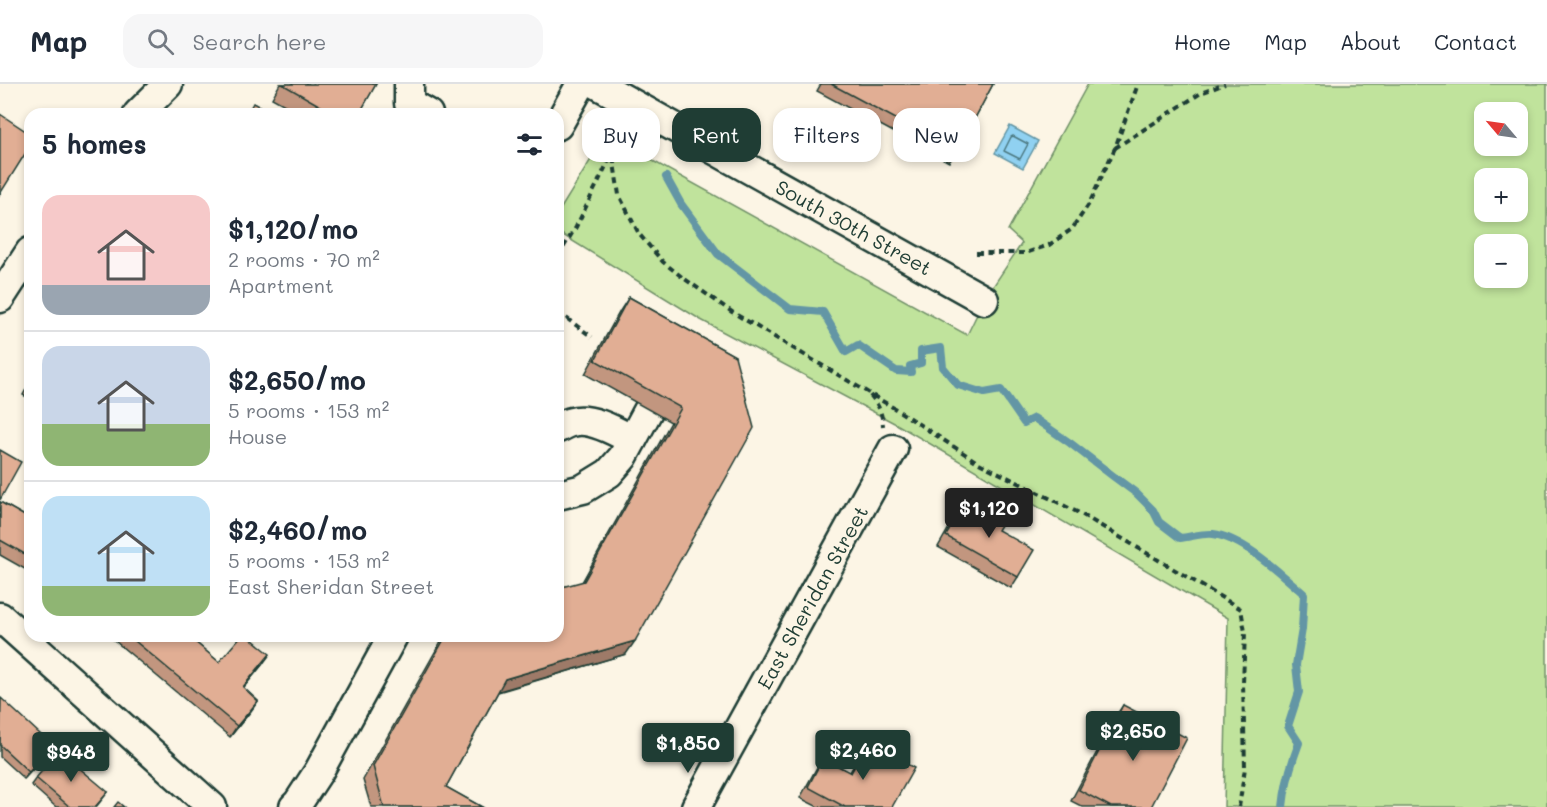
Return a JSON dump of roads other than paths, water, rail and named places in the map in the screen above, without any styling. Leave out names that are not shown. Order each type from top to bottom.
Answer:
[{"type":"street","points":[[144,108],[168,84]]},
{"type":"street","points":[[409,84],[409,103],[418,108]]},
{"type":"street","points":[[564,114],[581,84]]},
{"type":"street","name":"South 30th Street","points":[[607,90],[984,300]]},
{"type":"street","points":[[0,298],[24,261]]},
{"type":"street","points":[[564,494],[583,489],[609,473],[623,456],[649,410]]},
{"type":"street","points":[[564,425],[574,421],[594,423],[632,440]]},
{"type":"street","name":"East Sheridan Street","points":[[696,807],[893,449]]},
{"type":"street","points":[[0,617],[24,639]]},
{"type":"street","points":[[28,642],[212,807]]},
{"type":"street","points":[[294,807],[319,771],[390,642]]},
{"type":"water","points":[[1010,126],[1038,141],[1023,168],[995,153]]},
{"type":"waterway","points":[[666,177],[681,204],[718,254],[790,309],[823,312],[846,352],[858,345],[896,371],[911,372],[910,366],[921,363],[921,351],[941,348],[943,367],[958,385],[984,393],[1001,390],[1024,423],[1034,418],[1070,443],[1136,493],[1153,510],[1159,522],[1180,538],[1213,534],[1237,542],[1273,567],[1304,594],[1302,629],[1296,665],[1299,692],[1288,726],[1299,743],[1293,759],[1283,807]]}]
